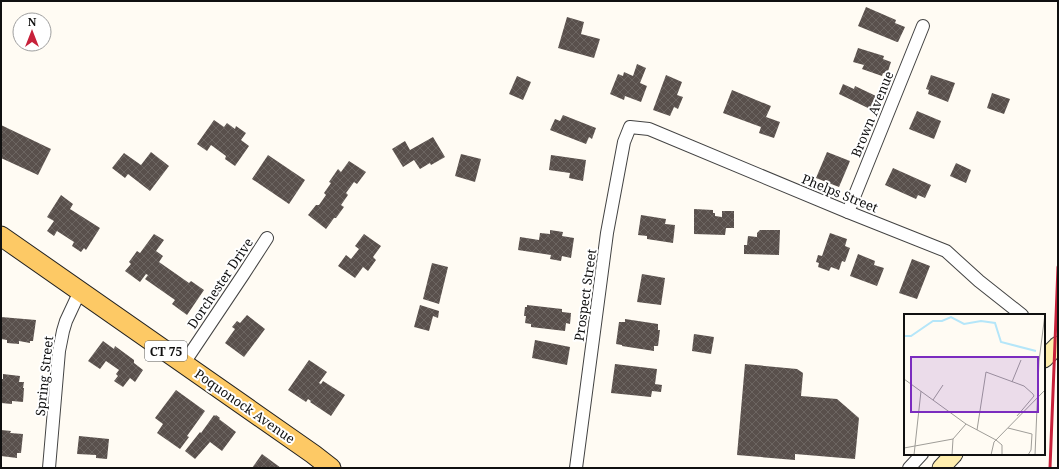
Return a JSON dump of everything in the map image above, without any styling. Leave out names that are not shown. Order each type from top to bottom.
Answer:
[{"type":"main road","name":"Poquonock Avenue","points":[[1,236],[184,363],[331,468]]},
{"type":"main road","points":[[1045,358],[1058,345]]},
{"type":"main road","points":[[941,468],[953,455]]},
{"type":"street","name":"Brown Avenue","points":[[848,212],[923,26]]},
{"type":"street","name":"Phelps Street","points":[[630,127],[649,129],[946,251],[979,281],[1021,314]]},
{"type":"street","name":"Prospect Street","points":[[576,468],[607,233],[624,142],[630,127]]},
{"type":"street","name":"Dorchester Drive","points":[[184,363],[244,275],[267,238]]},
{"type":"street","name":"Spring Street","points":[[49,468],[59,351],[66,321],[80,290]]},
{"type":"street","points":[[909,468],[921,455]]},
{"type":"building","points":[[866,7],[896,20],[895,23],[905,27],[898,42],[858,26]]},
{"type":"building","points":[[567,17],[584,22],[581,34],[600,39],[594,58],[558,48]]},
{"type":"building","points":[[858,48],[884,56],[883,59],[891,62],[887,74],[883,73],[882,76],[862,69],[864,65],[853,62]]},
{"type":"building","points":[[637,64],[646,68],[640,83],[647,86],[641,102],[625,96],[624,100],[610,94],[618,74],[623,76],[624,72],[633,76]]},
{"type":"building","points":[[666,75],[682,82],[677,95],[683,97],[678,109],[674,107],[670,116],[653,110]]},
{"type":"building","points":[[931,75],[955,83],[948,102],[928,94],[929,90],[926,89]]},
{"type":"building","points":[[517,76],[531,82],[523,100],[509,94]]},
{"type":"building","points":[[843,84],[854,89],[855,86],[876,96],[870,109],[839,94]]},
{"type":"building","points":[[732,90],[771,106],[766,117],[780,122],[774,138],[759,133],[761,127],[723,113]]},
{"type":"building","points":[[992,93],[1010,99],[1004,114],[987,108]]},
{"type":"building","points":[[917,111],[941,121],[934,139],[909,129]]},
{"type":"building","points":[[563,115],[596,128],[592,139],[589,137],[586,144],[550,130],[555,119],[560,121]]},
{"type":"building","points":[[214,120],[224,127],[227,123],[235,129],[236,126],[246,133],[241,140],[249,146],[235,166],[225,159],[226,156],[211,145],[207,151],[197,144]]},
{"type":"building","points":[[1,125],[51,149],[38,175],[1,158]]},
{"type":"building","points":[[433,137],[445,157],[420,169],[414,160],[403,167],[392,149],[405,141],[410,150]]},
{"type":"building","points":[[151,152],[169,166],[150,191],[128,174],[125,178],[112,168],[124,153],[141,165]]},
{"type":"building","points":[[827,152],[850,161],[839,187],[816,178]]},
{"type":"building","points":[[461,154],[481,159],[475,182],[455,176]]},
{"type":"building","points":[[268,155],[305,180],[289,204],[252,179]]},
{"type":"building","points":[[551,155],[586,160],[583,181],[569,178],[570,173],[549,170]]},
{"type":"building","points":[[349,161],[366,172],[357,184],[354,182],[346,193],[348,195],[341,205],[344,207],[326,229],[308,215],[316,205],[319,205],[326,195],[324,193],[331,183],[329,182],[338,169],[341,172]]},
{"type":"building","points":[[956,163],[971,170],[966,183],[950,176]]},
{"type":"building","points":[[893,168],[931,185],[925,198],[918,195],[916,199],[885,185]]},
{"type":"building","points":[[61,195],[73,204],[70,209],[100,228],[86,250],[84,248],[81,252],[72,246],[74,242],[57,231],[54,236],[47,231],[54,221],[47,217]]},
{"type":"building","points":[[694,209],[713,210],[715,216],[722,217],[722,211],[734,211],[734,228],[726,228],[725,235],[694,234]]},
{"type":"building","points":[[641,215],[666,219],[665,224],[675,225],[673,243],[647,239],[647,236],[638,235]]},
{"type":"building","points":[[550,230],[563,232],[562,236],[574,238],[571,258],[562,256],[561,261],[550,259],[551,255],[518,250],[520,237],[539,240],[540,233],[550,234]]},
{"type":"building","points":[[760,230],[780,230],[779,255],[744,254],[744,245],[747,245],[748,236],[757,237],[757,233]]},
{"type":"building","points":[[830,233],[847,239],[845,246],[850,248],[845,262],[842,261],[839,270],[831,267],[829,271],[818,267],[819,263],[816,262],[818,255],[822,256]]},
{"type":"building","points":[[154,234],[164,240],[156,251],[163,256],[159,262],[189,283],[191,281],[204,290],[187,315],[172,304],[175,300],[145,279],[148,275],[146,274],[140,282],[125,271],[131,264],[129,262],[137,251],[140,253]]},
{"type":"building","points":[[364,234],[381,246],[373,257],[376,260],[368,271],[363,267],[355,278],[338,266],[346,255],[351,259],[359,249],[355,246]]},
{"type":"building","points":[[858,254],[875,261],[874,265],[884,268],[877,286],[850,276]]},
{"type":"building","points":[[912,259],[930,266],[917,299],[899,293]]},
{"type":"building","points":[[432,263],[448,267],[439,304],[423,299]]},
{"type":"building","points":[[642,274],[665,278],[661,305],[637,302]]},
{"type":"building","points":[[420,305],[439,311],[438,318],[433,316],[429,331],[414,327]]},
{"type":"building","points":[[527,305],[562,309],[562,312],[571,313],[570,324],[566,323],[565,331],[531,327],[531,324],[525,323],[525,307],[527,307]]},
{"type":"building","points":[[247,315],[265,329],[244,357],[225,343],[235,329],[232,327],[237,321],[240,323]]},
{"type":"building","points":[[1,317],[36,320],[33,341],[30,341],[30,343],[19,341],[19,344],[7,343],[7,340],[1,339]]},
{"type":"building","points":[[625,319],[658,324],[658,330],[660,330],[658,346],[654,346],[654,351],[616,344],[619,322],[625,322]]},
{"type":"building","points":[[694,334],[714,337],[711,354],[692,351]]},
{"type":"building","points":[[535,340],[570,347],[567,365],[532,358]]},
{"type":"building","points":[[103,341],[114,349],[115,346],[134,360],[134,363],[143,370],[135,382],[130,378],[123,387],[114,381],[118,376],[116,374],[119,370],[106,361],[100,369],[88,361]]},
{"type":"building","points":[[309,360],[327,372],[319,383],[321,384],[323,381],[345,395],[331,416],[310,402],[311,401],[308,399],[306,402],[288,390]]},
{"type":"building","points":[[615,364],[657,369],[655,384],[662,385],[661,392],[652,391],[651,397],[611,393]]},
{"type":"building","points":[[745,364],[797,369],[803,373],[801,396],[837,399],[859,418],[855,459],[795,454],[795,460],[737,455]]},
{"type":"building","points":[[3,374],[20,376],[19,382],[24,382],[23,402],[12,401],[12,404],[1,403],[1,379],[3,379]]},
{"type":"building","points":[[176,390],[205,411],[187,436],[189,437],[180,449],[157,433],[163,424],[155,418]]},
{"type":"building","points":[[214,415],[220,418],[219,419],[236,432],[222,451],[210,442],[195,459],[185,451]]},
{"type":"building","points":[[1,430],[11,431],[10,433],[23,434],[21,453],[17,453],[17,458],[1,456]]},
{"type":"building","points":[[79,436],[109,439],[107,459],[96,458],[96,455],[77,454]]},
{"type":"building","points":[[262,454],[281,468],[252,468]]},
{"type":"railway","points":[[1050,468],[1058,267]]}]
